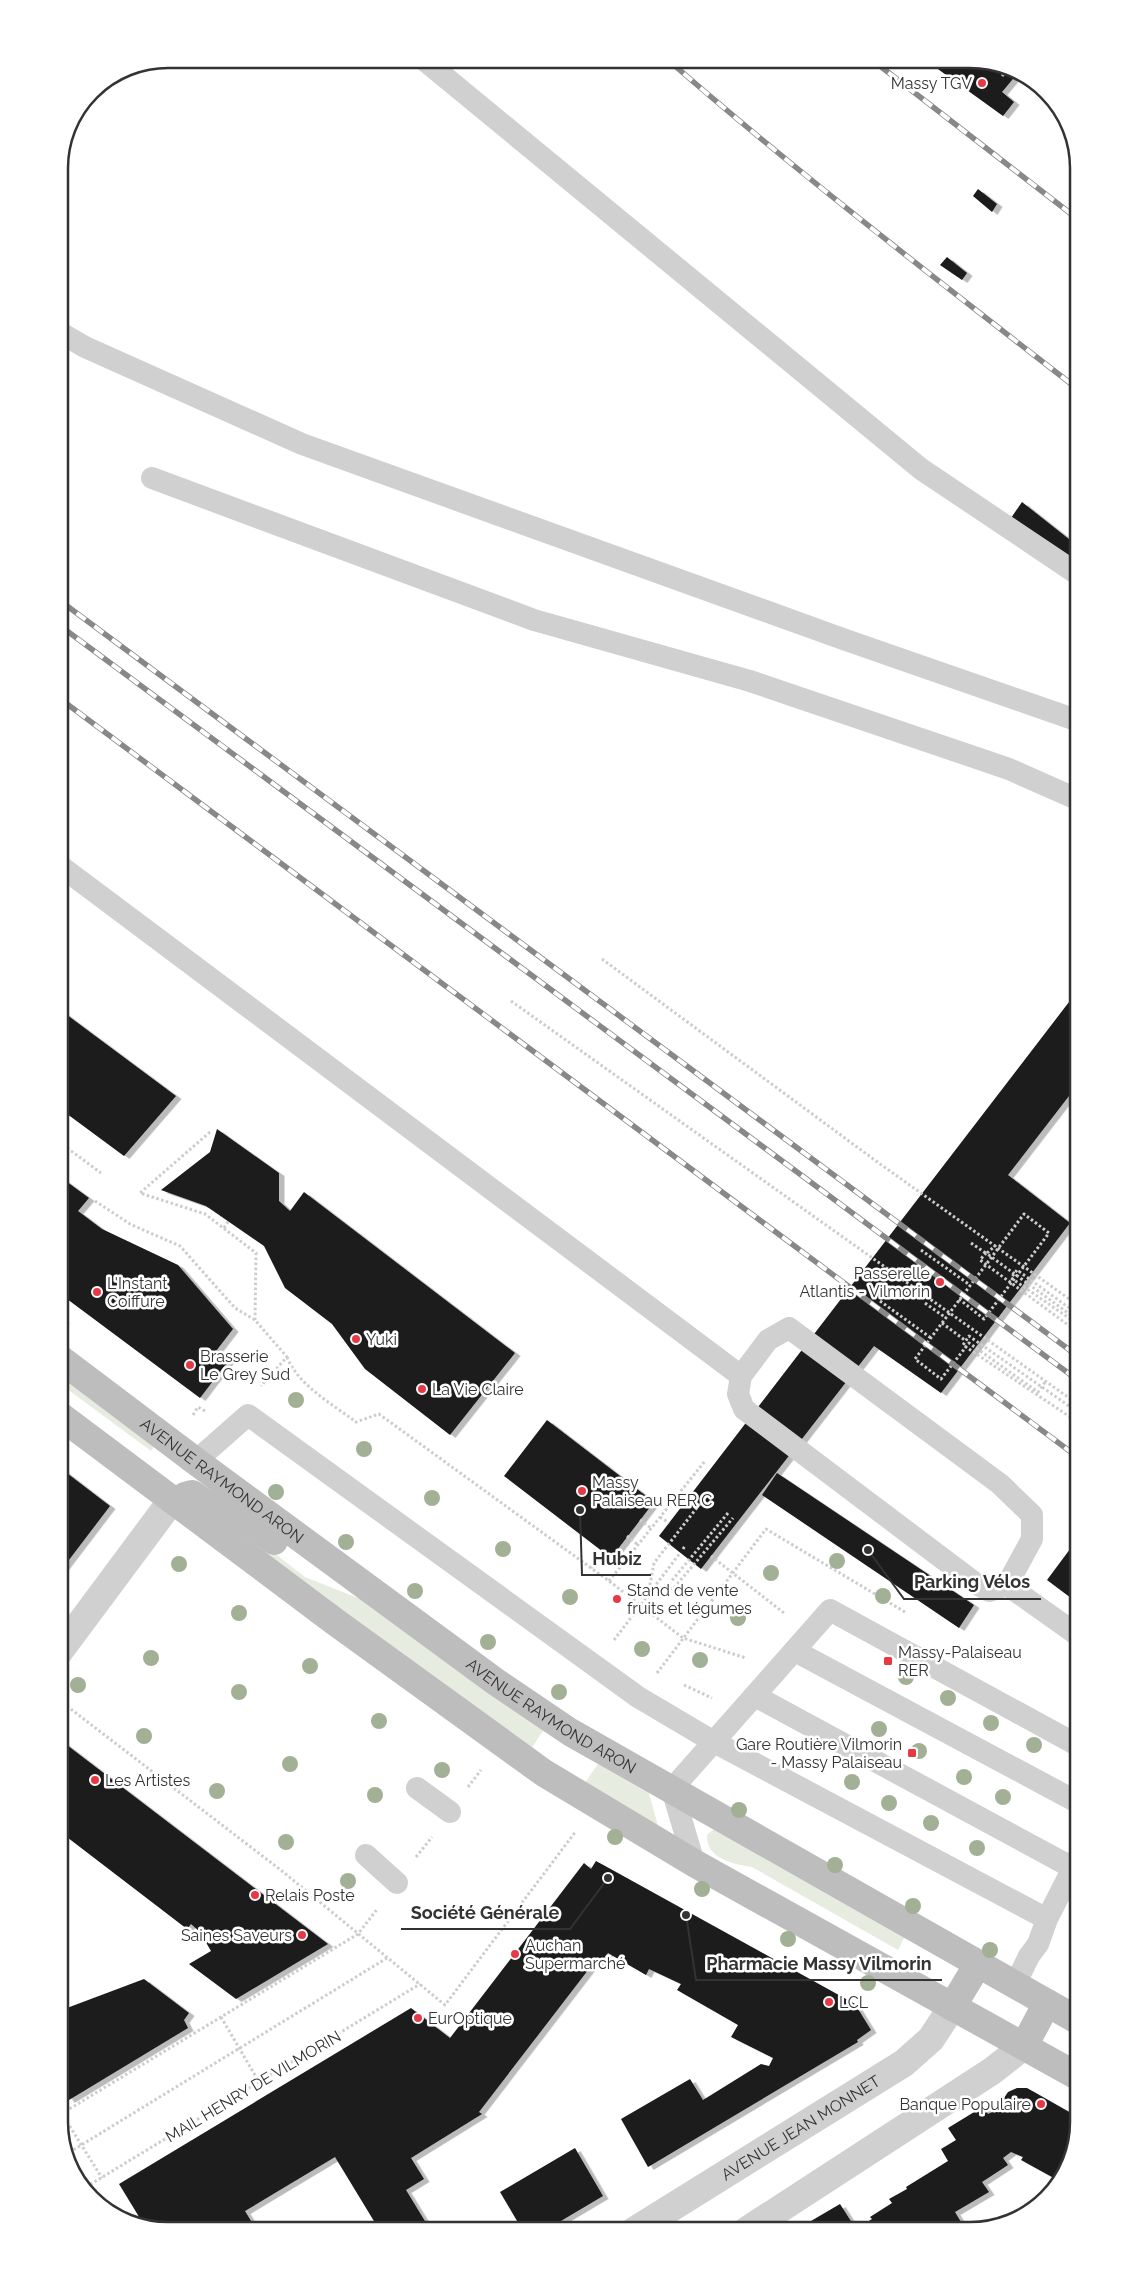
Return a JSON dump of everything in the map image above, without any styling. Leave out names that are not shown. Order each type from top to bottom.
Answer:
[{"type":"street","name":"AVENUE RAYMOND ARON","points":[[68,1365],[504,1688],[570,1732],[1070,2016]]},
{"type":"street","points":[[68,1422],[334,1621],[544,1773],[694,1862],[1070,2071]]},
{"type":"street","points":[[68,1640],[198,1463]]},
{"type":"street","points":[[172,1500],[192,1494],[213,1508],[245,1520],[305,1564],[325,1576],[371,1589]]},
{"type":"street","points":[[952,2007],[978,1964]]},
{"type":"street","points":[[760,2222],[992,2071],[1024,2046],[1047,2003]]},
{"type":"street","name":"AVENUE JEAN MONNET","points":[[648,2222],[904,2063],[931,2039],[952,2007]]},
{"type":"lane","points":[[434,68],[921,469],[1070,569]]},
{"type":"lane","points":[[68,337],[85,347],[302,444],[843,639],[1070,718]]},
{"type":"lane","points":[[152,478],[534,620],[750,680],[1009,769],[1070,796]]},
{"type":"lane","points":[[68,872],[741,1376]]},
{"type":"lane","points":[[789,1328],[1000,1484],[1032,1515],[1032,1539],[1007,1585],[989,1591],[975,1583],[744,1409],[738,1394],[741,1376],[768,1340],[789,1328]]},
{"type":"lane","points":[[198,1463],[206,1452],[248,1415],[638,1697],[714,1742],[1047,1919]]},
{"type":"lane","points":[[1007,1585],[1070,1630]]},
{"type":"lane","points":[[694,1862],[672,1790],[830,1610],[1070,1741]]},
{"type":"lane","points":[[795,1651],[1070,1798]]},
{"type":"lane","points":[[754,1696],[1070,1859]]},
{"type":"lane","points":[[417,1788],[450,1812]]},
{"type":"lane","points":[[366,1855],[397,1883]]},
{"type":"lane","points":[[1015,1984],[1029,1956],[1038,1944],[1047,1919],[1070,1874]]},
{"type":"path","points":[[602,959],[876,1161],[1070,1299]]},
{"type":"path","points":[[511,1001],[1070,1398]]},
{"type":"path","points":[[210,1132],[140,1193],[205,1214],[256,1253],[255,1320]]},
{"type":"path","points":[[68,1149],[101,1173]]},
{"type":"path","points":[[95,1200],[130,1224],[180,1246],[235,1308],[255,1320],[287,1357],[291,1368],[314,1390],[356,1422],[379,1414],[610,1581],[639,1606],[683,1638],[749,1659]]},
{"type":"path","points":[[959,1299],[984,1319],[1049,1233],[1024,1214],[990,1257],[959,1299],[946,1318],[915,1359],[941,1379],[968,1343],[1038,1392],[1046,1381]]},
{"type":"path","points":[[224,1228],[229,1220]]},
{"type":"path","points":[[971,1243],[988,1254],[996,1245]]},
{"type":"path","points":[[980,1249],[1016,1275]]},
{"type":"path","points":[[921,1250],[970,1285]]},
{"type":"path","points":[[1070,1314],[986,1253],[980,1260],[1070,1326]]},
{"type":"path","points":[[1070,1308],[1017,1270],[1016,1275],[1011,1278],[1070,1319]]},
{"type":"path","points":[[880,1301],[930,1338]]},
{"type":"path","points":[[925,1303],[939,1312],[942,1308]]},
{"type":"path","points":[[933,1308],[946,1318]]},
{"type":"path","points":[[942,1323],[966,1341]]},
{"type":"path","points":[[1070,1407],[969,1336],[963,1345],[1070,1418]]},
{"type":"path","points":[[256,1392],[287,1357]]},
{"type":"path","points":[[193,1414],[198,1407],[210,1414]]},
{"type":"path","points":[[610,1581],[705,1461]]},
{"type":"path","points":[[649,1593],[654,1563],[706,1496]]},
{"type":"path","points":[[649,1593],[668,1584],[728,1513]]},
{"type":"path","points":[[660,1517],[669,1523]]},
{"type":"path","points":[[649,1593],[674,1588],[733,1518]]},
{"type":"path","points":[[640,1520],[651,1528]]},
{"type":"path","points":[[638,1697],[766,1529],[823,1562]]},
{"type":"path","points":[[627,1536],[638,1545]]},
{"type":"path","points":[[591,1568],[603,1553]]},
{"type":"path","points":[[594,1667],[680,1553]]},
{"type":"path","points":[[711,1556],[734,1572],[784,1613]]},
{"type":"path","points":[[450,1812],[484,1766]]},
{"type":"path","points":[[68,2110],[358,1934],[370,1918]]},
{"type":"path","points":[[72,2151],[387,1958]]},
{"type":"path","name":"MAIL HENRY DE VILMORIN","points":[[90,2185],[420,1984]]},
{"type":"path","points":[[221,2017],[259,2082]]},
{"type":"path","points":[[68,2125],[102,2178]]},
{"type":"shaded area","points":[[68,1377],[157,1442],[151,1451],[68,1390]]},
{"type":"shaded area","points":[[239,1526],[305,1577],[373,1604],[545,1728],[531,1749],[234,1534]]},
{"type":"shaded area","points":[[598,1764],[649,1793],[658,1826],[584,1784]]},
{"type":"shaded area","points":[[714,1829],[906,1934],[898,1950],[752,1867],[722,1859],[711,1850],[708,1843],[707,1835]]},
{"type":"building","name":"Massy TGV","points":[[936,68],[990,69],[1014,78],[1002,92],[1014,102],[1003,116]]},
{"type":"building","points":[[978,189],[997,204],[992,212],[973,196]]},
{"type":"building","points":[[947,257],[967,273],[962,280],[940,265]]},
{"type":"building","points":[[1022,502],[1070,540],[1070,563],[1011,518]]},
{"type":"building","name":"Passerelle Atlantis - Vilmorin","points":[[1070,1001],[1070,1095],[1008,1175],[1070,1223],[941,1393],[874,1346],[701,1569],[659,1536]]},
{"type":"building","points":[[68,1016],[176,1096],[124,1156],[68,1115]]},
{"type":"building","points":[[217,1129],[279,1173],[279,1201],[290,1211],[304,1192],[515,1353],[450,1435],[365,1369],[332,1324],[285,1288],[264,1246],[206,1206],[161,1190],[210,1152]]},
{"type":"building","points":[[68,1183],[89,1198],[78,1211],[102,1229],[178,1265],[233,1329],[216,1351],[229,1360],[200,1398],[68,1300]]},
{"type":"building","name":"Massy Palaiseau RER C","points":[[547,1420],[654,1502],[611,1558],[504,1476]]},
{"type":"building","points":[[777,1473],[974,1605],[959,1628],[762,1495]]},
{"type":"building","points":[[68,1474],[110,1506],[68,1561]]},
{"type":"building","points":[[1070,1549],[1070,1597],[1047,1580]]},
{"type":"building","points":[[68,1746],[328,1944],[236,1999],[189,1964],[211,1951],[200,1932],[191,1924],[187,1929],[68,1838]]},
{"type":"building","points":[[596,1861],[855,2004],[871,2030],[857,2040],[858,2042],[648,2167],[621,2119],[690,2079],[703,2100],[761,2064],[769,2066],[773,2058],[731,2037],[738,2025],[677,1990],[681,1984],[649,1969],[646,1975],[608,1953],[599,1965],[595,1961],[479,2112],[482,2114],[411,2158],[424,2179],[406,2190],[426,2222],[375,2222],[335,2157],[245,2211],[252,2222],[161,2222],[140,2218],[119,2184],[411,2008],[450,2038],[584,1863],[591,1869]]},
{"type":"building","points":[[144,1979],[189,2013],[184,2020],[188,2028],[69,2100],[68,2008]]},
{"type":"building","points":[[1017,2088],[1027,2088],[1070,2112],[1070,2135],[1067,2148],[1063,2161],[1054,2178],[1021,2160],[1023,2157],[1011,2152],[1003,2158],[1008,2165],[982,2182],[989,2192],[955,2212],[961,2222],[867,2222],[872,2219],[870,2217],[892,2203],[889,2199],[948,2161],[941,2149],[956,2140],[948,2128],[984,2106],[988,2114],[1003,2107],[1004,2098],[1008,2092]]},
{"type":"building","points":[[575,2148],[603,2196],[559,2222],[518,2222],[500,2192]]},
{"type":"building","points":[[840,2204],[852,2222],[812,2222],[811,2221]]},
{"type":"railway","points":[[677,68],[819,186],[1070,383]]},
{"type":"railway","points":[[883,68],[1070,213]]},
{"type":"railway","points":[[68,607],[1070,1350]]},
{"type":"railway","points":[[68,632],[1070,1374]]},
{"type":"railway","points":[[68,705],[1070,1451]]},
{"type":"place","name":"Massy TGV","points":[[982,83]]},
{"type":"place","name":"Passerelle Atlantis - Vilmorin","points":[[940,1282]]},
{"type":"place","name":"L'Instant Coiffure","points":[[97,1292]]},
{"type":"place","name":"Yuki","points":[[356,1339]]},
{"type":"place","name":"Brasserie Le Grey Sud","points":[[190,1365]]},
{"type":"place","name":"La Vie Claire","points":[[422,1389]]},
{"type":"place","name":"Massy Palaiseau RER C","points":[[582,1491]]},
{"type":"place","name":"Hubiz","points":[[580,1510]]},
{"type":"place","name":"Parking Vélos","points":[[868,1550]]},
{"type":"place","name":"Stand de vente fruits et légumes","points":[[617,1599]]},
{"type":"place","name":"Massy-Palaiseau RER","points":[[888,1661]]},
{"type":"place","name":"Gare Routière Vilmorin - Massy Palaiseau","points":[[912,1753]]},
{"type":"place","name":"Les Artistes","points":[[95,1780]]},
{"type":"place","name":"Société Générale","points":[[608,1878]]},
{"type":"place","name":"Relais Poste","points":[[255,1895]]},
{"type":"place","name":"Pharmacie Massy Vilmorin","points":[[686,1915]]},
{"type":"place","name":"Saines Saveurs","points":[[302,1935]]},
{"type":"place","name":"Auchan Supermarché","points":[[515,1954]]},
{"type":"place","name":"LCL","points":[[829,2002]]},
{"type":"place","name":"EurOptique","points":[[418,2018]]},
{"type":"place","name":"Banque Populaire","points":[[1041,2104]]}]
